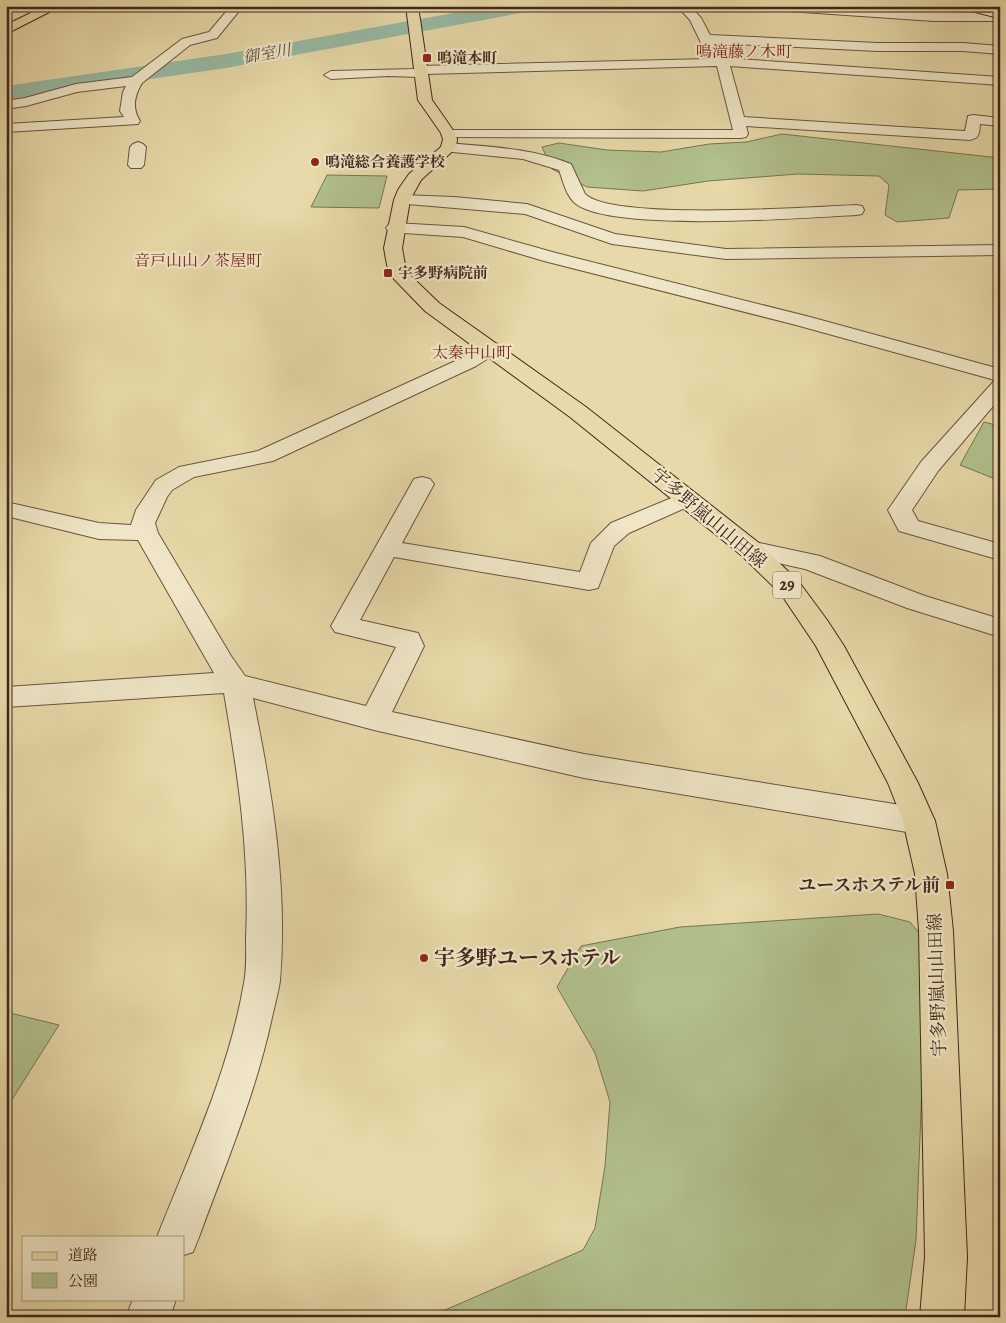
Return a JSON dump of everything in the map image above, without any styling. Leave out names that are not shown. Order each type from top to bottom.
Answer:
[{"type":"main road","points":[[6,30],[55,6]]},
{"type":"main road","points":[[414,21],[425,100],[448,140]]},
{"type":"main road","name":"宇多野嵐山山田線","points":[[448,140],[415,177],[402,200],[395,228],[394,256],[403,279],[432,307],[491,348],[620,444],[750,549],[790,588],[818,626],[903,783],[919,820],[931,874],[936,931],[946,1257],[942,1317]]},
{"type":"street","points":[[6,128],[133,121],[127,111],[130,92],[144,75],[186,42],[213,34],[237,6]]},
{"type":"street","points":[[448,140],[741,134],[723,64],[716,60],[694,18],[683,6]]},
{"type":"street","points":[[760,6],[934,17],[1000,17]]},
{"type":"street","points":[[704,39],[877,47],[1000,50]]},
{"type":"street","points":[[331,75],[720,63],[1000,81]]},
{"type":"street","points":[[6,105],[26,102],[76,88],[144,75]]},
{"type":"street","points":[[739,121],[970,136],[972,135],[973,119],[1000,122]]},
{"type":"street","points":[[448,140],[556,162],[566,167],[577,196],[582,202],[596,208],[640,214],[690,215],[856,210]]},
{"type":"street","points":[[136,165],[138,147]]},
{"type":"street","points":[[402,200],[454,202],[527,209],[612,239],[726,254],[1000,250]]},
{"type":"street","points":[[395,228],[464,232],[550,257],[794,318],[1000,375]]},
{"type":"street","points":[[178,1236],[242,1065],[262,982],[264,895],[260,831],[252,768],[236,684],[221,663],[146,533],[143,523],[148,510],[164,485],[187,472],[265,456],[469,362],[491,348]]},
{"type":"street","points":[[1000,385],[929,467],[900,510],[908,526],[1000,552]]},
{"type":"street","points":[[374,720],[410,646],[408,640],[344,626],[422,484]]},
{"type":"street","points":[[387,548],[589,582],[604,542],[620,528],[686,499]]},
{"type":"street","points":[[6,509],[100,531],[146,533]]},
{"type":"street","points":[[750,549],[811,562],[916,602],[1000,628]]},
{"type":"street","points":[[6,697],[220,683],[236,684],[374,720],[584,766],[919,820]]},
{"type":"street","points":[[148,1317],[155,1300]]},
{"type":"green space","points":[[782,134],[1000,158],[1000,189],[958,190],[949,218],[897,222],[885,215],[889,185],[879,176],[798,174],[708,181],[643,191],[587,187],[552,169],[542,147],[559,143],[607,150],[661,152],[709,144],[746,142]]},
{"type":"green space","points":[[327,175],[387,176],[379,208],[311,207]]},
{"type":"green space","points":[[984,422],[1000,426],[1000,481],[960,465]]},
{"type":"green space","points":[[878,914],[910,922],[920,934],[922,1085],[916,1240],[905,1317],[429,1317],[583,1250],[595,1228],[605,1166],[610,1102],[595,1053],[557,987],[581,946],[680,927]]},
{"type":"green space","points":[[6,1012],[59,1025],[6,1109]]},
{"type":"waterway","name":"御室川","points":[[6,93],[226,61],[526,6]]},
{"type":"tram line","points":[[950,6],[1000,19]]},
{"type":"place","name":"鳴滝本町","points":[[427,58]]},
{"type":"place","name":"鳴滝総合養護学校","points":[[315,162]]},
{"type":"place","name":"宇多野病院前","points":[[388,273]]},
{"type":"place","name":"ユースホステル前","points":[[950,885]]},
{"type":"place","name":"宇多野ユースホテル","points":[[424,958]]},
{"type":"district","name":"鳴滝藤ノ木町","points":[[744,52]]},
{"type":"district","name":"音戸山山ノ茶屋町","points":[[198,261]]},
{"type":"district","name":"太秦中山町","points":[[472,353]]}]
